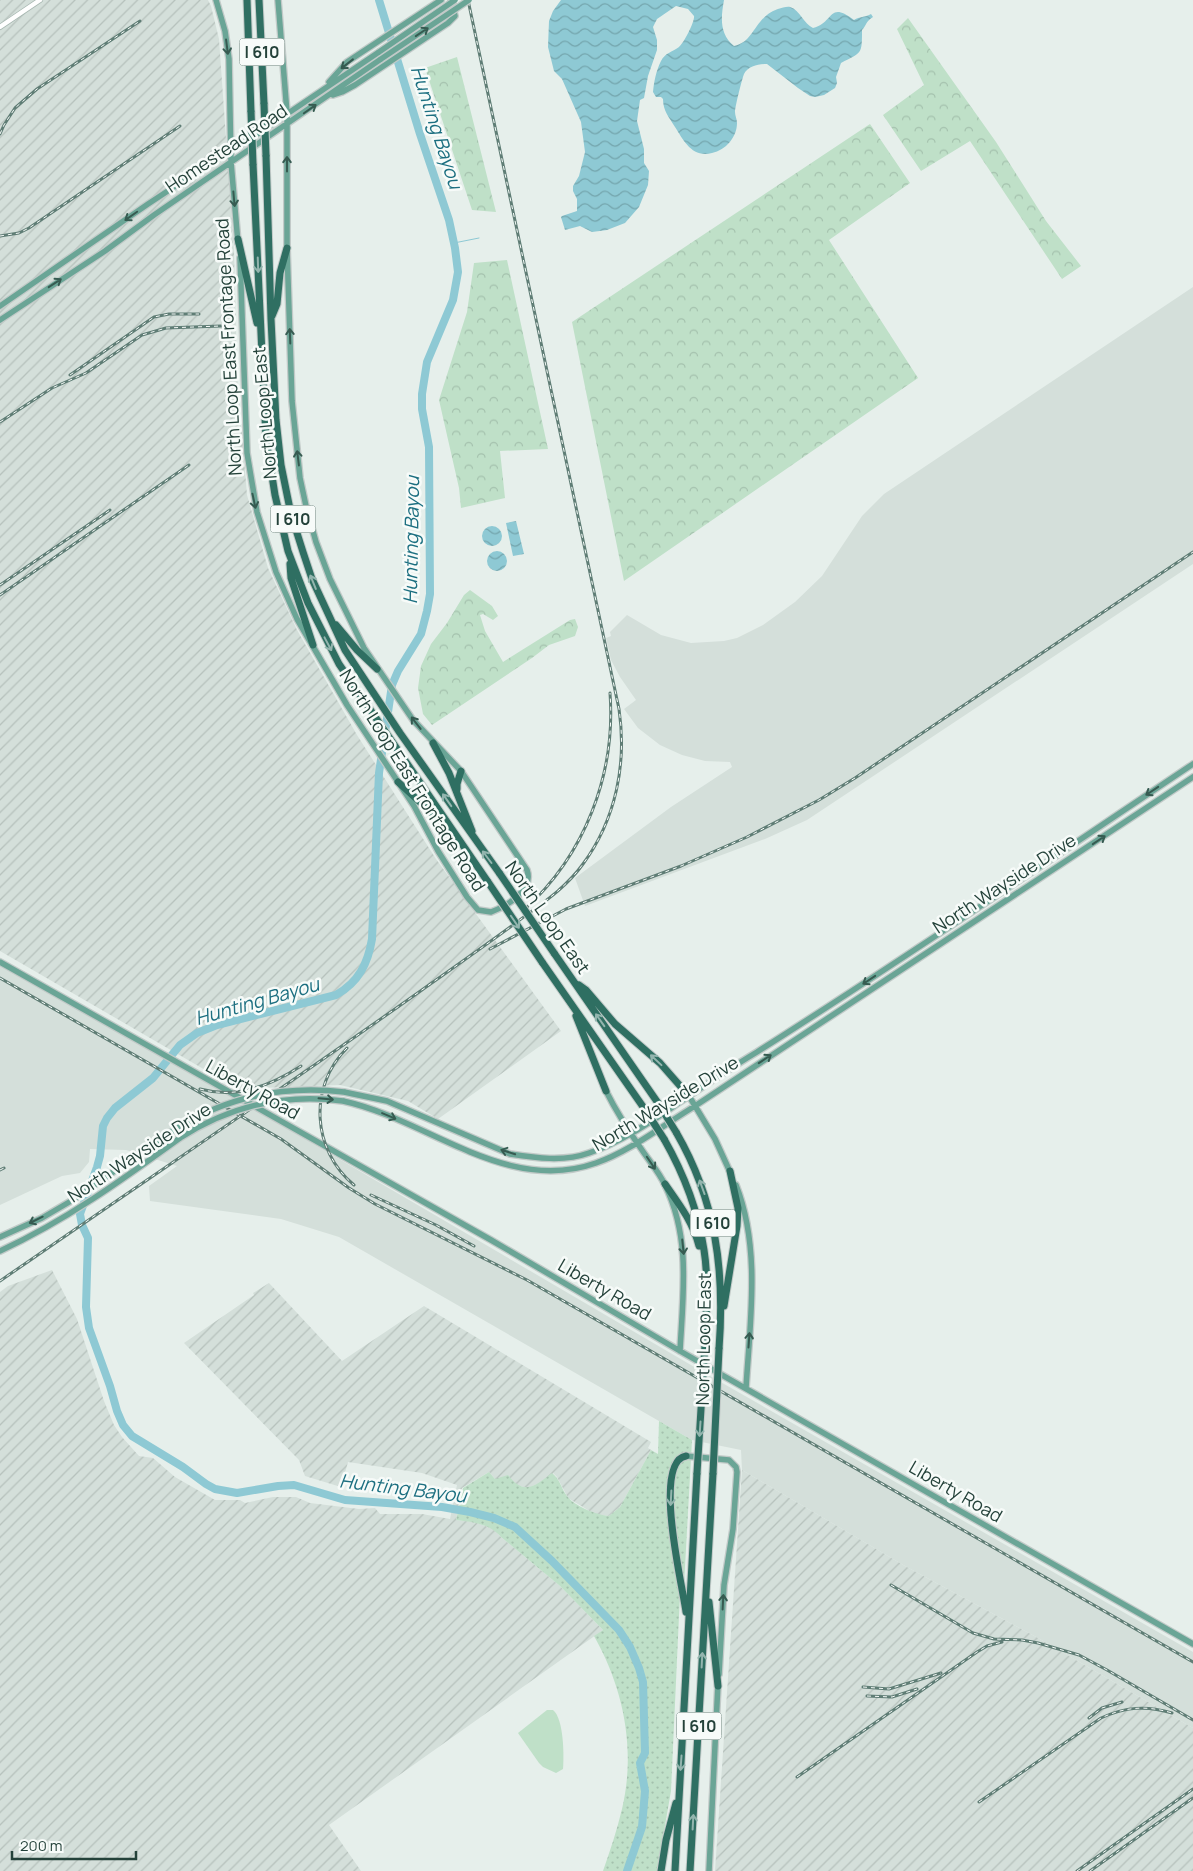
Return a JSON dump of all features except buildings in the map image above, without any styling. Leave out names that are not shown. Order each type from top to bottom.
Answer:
[{"type":"highway","points":[[242,0],[248,38]]},
{"type":"highway","name":"North Loop East","points":[[247,0],[266,438],[275,495],[288,551],[308,603],[339,664],[572,1006],[646,1111],[664,1139],[682,1174],[696,1210],[705,1251],[705,1345],[675,1871]]},
{"type":"highway","name":"North Loop East","points":[[259,0],[276,420],[281,465],[291,514],[312,579],[345,650],[378,701],[658,1103],[676,1132],[697,1174],[714,1225],[721,1273],[722,1321],[690,1871]]},
{"type":"highway","points":[[238,239],[261,340]]},
{"type":"highway","points":[[271,319],[277,304],[280,273],[287,248]]},
{"type":"highway","points":[[288,551],[291,578],[313,645]]},
{"type":"highway","points":[[326,612],[357,650],[377,668]]},
{"type":"highway","points":[[433,742],[458,794],[475,840]]},
{"type":"highway","points":[[458,794],[457,784],[461,771]]},
{"type":"highway","points":[[398,782],[454,834]]},
{"type":"highway","points":[[574,982],[586,990],[615,1024],[660,1063],[689,1096]]},
{"type":"highway","points":[[572,1006],[606,1091]]},
{"type":"highway","points":[[722,1321],[737,1226],[738,1208],[730,1170]]},
{"type":"highway","points":[[665,1184],[684,1210],[695,1230],[706,1275]]},
{"type":"highway","points":[[686,1456],[683,1456],[674,1467],[670,1503],[674,1547],[689,1627]]},
{"type":"highway","points":[[707,1581],[718,1686]]},
{"type":"highway","points":[[661,1871],[666,1840],[679,1790]]},
{"type":"main road","name":"North Loop East Frontage Road","points":[[216,0],[225,31],[229,59],[230,162],[238,239],[247,453],[259,522],[270,557],[297,619],[347,706],[374,749],[398,782],[467,897],[478,910],[491,912],[523,892],[527,886],[529,874],[461,771],[418,726],[364,648],[341,604],[316,542],[306,506],[300,478],[292,401],[287,248],[287,113],[278,0]]},
{"type":"main road","points":[[324,88],[341,68],[441,0]]},
{"type":"main road","points":[[328,96],[347,90],[452,19],[454,12],[451,0]]},
{"type":"main road","name":"Homestead Road","points":[[0,306],[148,204],[455,0]]},
{"type":"main road","name":"Homestead Road","points":[[0,320],[469,0]]},
{"type":"main road","points":[[148,204],[154,214]]},
{"type":"main road","points":[[97,240],[105,250]]},
{"type":"main road","points":[[23,289],[31,299]]},
{"type":"main road","name":"North Wayside Drive","points":[[0,1237],[42,1218],[71,1201],[199,1115],[258,1094],[301,1090],[344,1092],[387,1101],[510,1154],[556,1159],[587,1154],[631,1134],[809,1020],[1193,764]]},
{"type":"main road","name":"North Wayside Drive","points":[[0,1251],[66,1217],[180,1138],[216,1118],[247,1106],[302,1098],[343,1101],[375,1110],[474,1154],[522,1169],[564,1170],[596,1164],[695,1106],[1193,777]]},
{"type":"main road","name":"Liberty Road","points":[[0,962],[491,1240],[680,1351],[1193,1644]]},
{"type":"main road","points":[[606,1091],[619,1118],[665,1184],[676,1211],[683,1243],[684,1272],[680,1351]]},
{"type":"main road","points":[[689,1096],[715,1139],[730,1170],[748,1232],[751,1260],[751,1315],[746,1388]]},
{"type":"main road","points":[[686,1456],[729,1460],[738,1472],[733,1529],[724,1585],[708,1871]]},
{"type":"street","points":[[0,27],[40,0]]},
{"type":"shaded area","points":[[0,0],[208,0],[211,6],[219,39],[234,252],[237,373],[247,495],[268,568],[297,630],[357,735],[436,859],[561,1031],[438,1119],[408,1101],[340,1085],[238,1089],[0,951]]},
{"type":"shaded area","points":[[1193,287],[1193,564],[807,820],[765,839],[585,906],[575,878],[671,807],[732,767],[730,762],[705,761],[682,755],[660,745],[638,728],[624,709],[636,700],[611,660],[606,638],[611,636],[610,632],[627,615],[661,635],[691,643],[724,641],[737,638],[763,625],[795,602],[822,576],[862,516],[884,494]]},
{"type":"shaded area","points":[[0,964],[223,1091],[696,1368],[1193,1652],[1193,1728],[1038,1638],[905,1566],[742,1470],[741,1450],[692,1440],[339,1237],[281,1219],[150,1201],[149,1186],[177,1166],[126,1150],[90,1149],[89,1162],[80,1173],[62,1176],[0,1205]]},
{"type":"shaded area","points":[[52,1270],[77,1319],[104,1401],[114,1425],[122,1437],[139,1456],[153,1458],[175,1477],[215,1500],[240,1500],[245,1503],[273,1497],[296,1497],[310,1503],[359,1509],[375,1508],[380,1514],[422,1514],[450,1519],[457,1485],[422,1473],[348,1462],[341,1487],[305,1476],[299,1460],[184,1343],[269,1283],[342,1361],[424,1306],[651,1442],[648,1448],[651,1450],[620,1507],[609,1516],[596,1515],[568,1498],[553,1473],[538,1484],[527,1488],[495,1479],[489,1472],[462,1488],[456,1520],[474,1522],[494,1529],[560,1586],[603,1630],[329,1825],[361,1871],[0,1871],[0,1292],[8,1286]]},
{"type":"shaded area","points":[[742,1470],[905,1566],[1038,1638],[1193,1728],[1193,1871],[715,1871]]},
{"type":"green space","points":[[908,18],[996,142],[1046,221],[1081,266],[1062,279],[970,141],[921,171],[883,115],[924,85],[897,29]]},
{"type":"green space","points":[[457,57],[496,212],[472,210],[425,68]]},
{"type":"green space","points":[[870,124],[910,183],[829,240],[918,378],[624,581],[572,322]]},
{"type":"green space","points":[[507,260],[548,449],[500,451],[505,498],[461,508],[459,488],[439,400],[467,312],[474,263]]},
{"type":"green space","points":[[470,590],[492,606],[498,616],[493,620],[483,614],[480,615],[485,631],[503,662],[570,620],[575,619],[578,627],[575,636],[549,645],[432,725],[423,714],[418,688],[421,666],[431,644],[447,623],[464,595]]},
{"type":"green space","points":[[659,1421],[692,1440],[684,1585],[680,1594],[671,1791],[657,1871],[603,1871],[622,1809],[628,1765],[627,1742],[620,1698],[613,1677],[594,1636],[603,1630],[560,1586],[492,1529],[481,1524],[456,1520],[463,1488],[489,1472],[495,1479],[508,1475],[524,1487],[535,1485],[552,1473],[570,1500],[592,1512],[609,1516],[620,1507],[651,1450],[658,1454]]},
{"type":"green space","points":[[547,1710],[553,1710],[557,1715],[561,1729],[563,1769],[556,1773],[539,1763],[518,1733]]},
{"type":"water","points":[[561,0],[724,0],[722,13],[723,31],[734,46],[746,40],[770,13],[784,7],[793,9],[813,28],[825,22],[835,12],[846,14],[854,20],[871,14],[873,17],[862,30],[861,49],[853,57],[841,63],[836,77],[837,83],[835,88],[824,95],[810,96],[767,64],[757,65],[748,69],[744,74],[737,99],[735,112],[737,122],[733,138],[722,149],[705,154],[694,151],[685,143],[667,114],[663,99],[656,97],[653,92],[661,61],[667,54],[681,45],[691,27],[694,16],[688,9],[676,6],[657,19],[653,27],[657,40],[657,50],[648,76],[644,98],[640,100],[637,121],[644,149],[644,163],[649,171],[648,185],[639,207],[625,223],[607,230],[592,232],[580,226],[565,230],[561,217],[577,211],[577,199],[573,186],[579,176],[585,152],[581,122],[562,79],[554,71],[548,47],[549,21]]},
{"type":"water","points":[[516,521],[524,554],[513,556],[506,523]]},
{"type":"water","points":[[492,526],[499,529],[502,536],[499,543],[492,546],[485,543],[482,536],[485,529]]},
{"type":"water","points":[[497,551],[504,554],[507,561],[504,568],[497,571],[490,568],[487,561],[490,554]]},
{"type":"waterway","name":"Hunting Bayou","points":[[379,0],[420,134],[449,220],[458,272],[453,300],[427,362],[422,394],[422,409],[429,447],[430,594],[421,634],[398,671],[392,685],[379,773],[372,939],[370,948],[365,964],[356,978],[336,995],[217,1025],[197,1033],[180,1045],[153,1078],[115,1108],[107,1118],[103,1126],[97,1167],[80,1214],[82,1225],[88,1238],[86,1307],[89,1328],[123,1425],[132,1436],[183,1467],[206,1484],[215,1489],[237,1493],[294,1485],[345,1500],[442,1507],[494,1518],[515,1527],[552,1561],[619,1630],[630,1647],[643,1682],[645,1753],[640,1763],[645,1791],[642,1827],[627,1871]]},
{"type":"waterway","points":[[454,243],[479,238]]},
{"type":"railway","points":[[0,1281],[361,1033],[478,951],[561,889],[576,873],[594,847],[604,829],[611,810],[620,770],[621,730],[619,709],[468,0]]},
{"type":"railway","points":[[0,134],[15,108],[37,89],[140,21]]},
{"type":"railway","points":[[0,236],[19,233],[29,228],[180,126]]},
{"type":"railway","points":[[70,375],[154,317],[169,314],[199,314]]},
{"type":"railway","points":[[0,422],[52,388],[86,373],[142,335],[166,328],[221,326]]},
{"type":"railway","points":[[0,595],[189,465]]},
{"type":"railway","points":[[0,585],[110,510]]},
{"type":"railway","points":[[490,949],[566,909],[681,866],[747,837],[819,800],[855,778],[1193,552]]},
{"type":"railway","points":[[524,910],[564,864],[580,839],[592,811],[602,783],[608,753],[611,723],[610,693]]},
{"type":"railway","points":[[0,978],[281,1139],[349,1188],[375,1204],[527,1280],[1193,1662]]},
{"type":"railway","points":[[347,1048],[334,1064],[326,1081],[321,1099],[320,1118],[323,1137],[330,1154],[340,1171],[354,1185]]},
{"type":"railway","points":[[200,1089],[214,1092],[253,1089],[265,1085],[301,1066]]},
{"type":"railway","points":[[0,1170],[4,1168]]},
{"type":"railway","points":[[371,1195],[436,1225],[474,1246]]},
{"type":"railway","points":[[891,1585],[973,1633],[994,1639],[1022,1640],[1038,1643],[1079,1655],[1193,1720]]},
{"type":"railway","points":[[797,1777],[977,1652],[987,1646],[1002,1642]]},
{"type":"railway","points":[[863,1687],[889,1689],[941,1673]]},
{"type":"railway","points":[[867,1696],[892,1697],[917,1689]]},
{"type":"railway","points":[[1089,1718],[1102,1708],[1122,1702]]},
{"type":"railway","points":[[979,1802],[1101,1718],[1119,1711],[1136,1708],[1162,1710],[1172,1713]]},
{"type":"railway","points":[[1077,1871],[1193,1789]]},
{"type":"railway","points":[[1090,1871],[1193,1798]]}]
